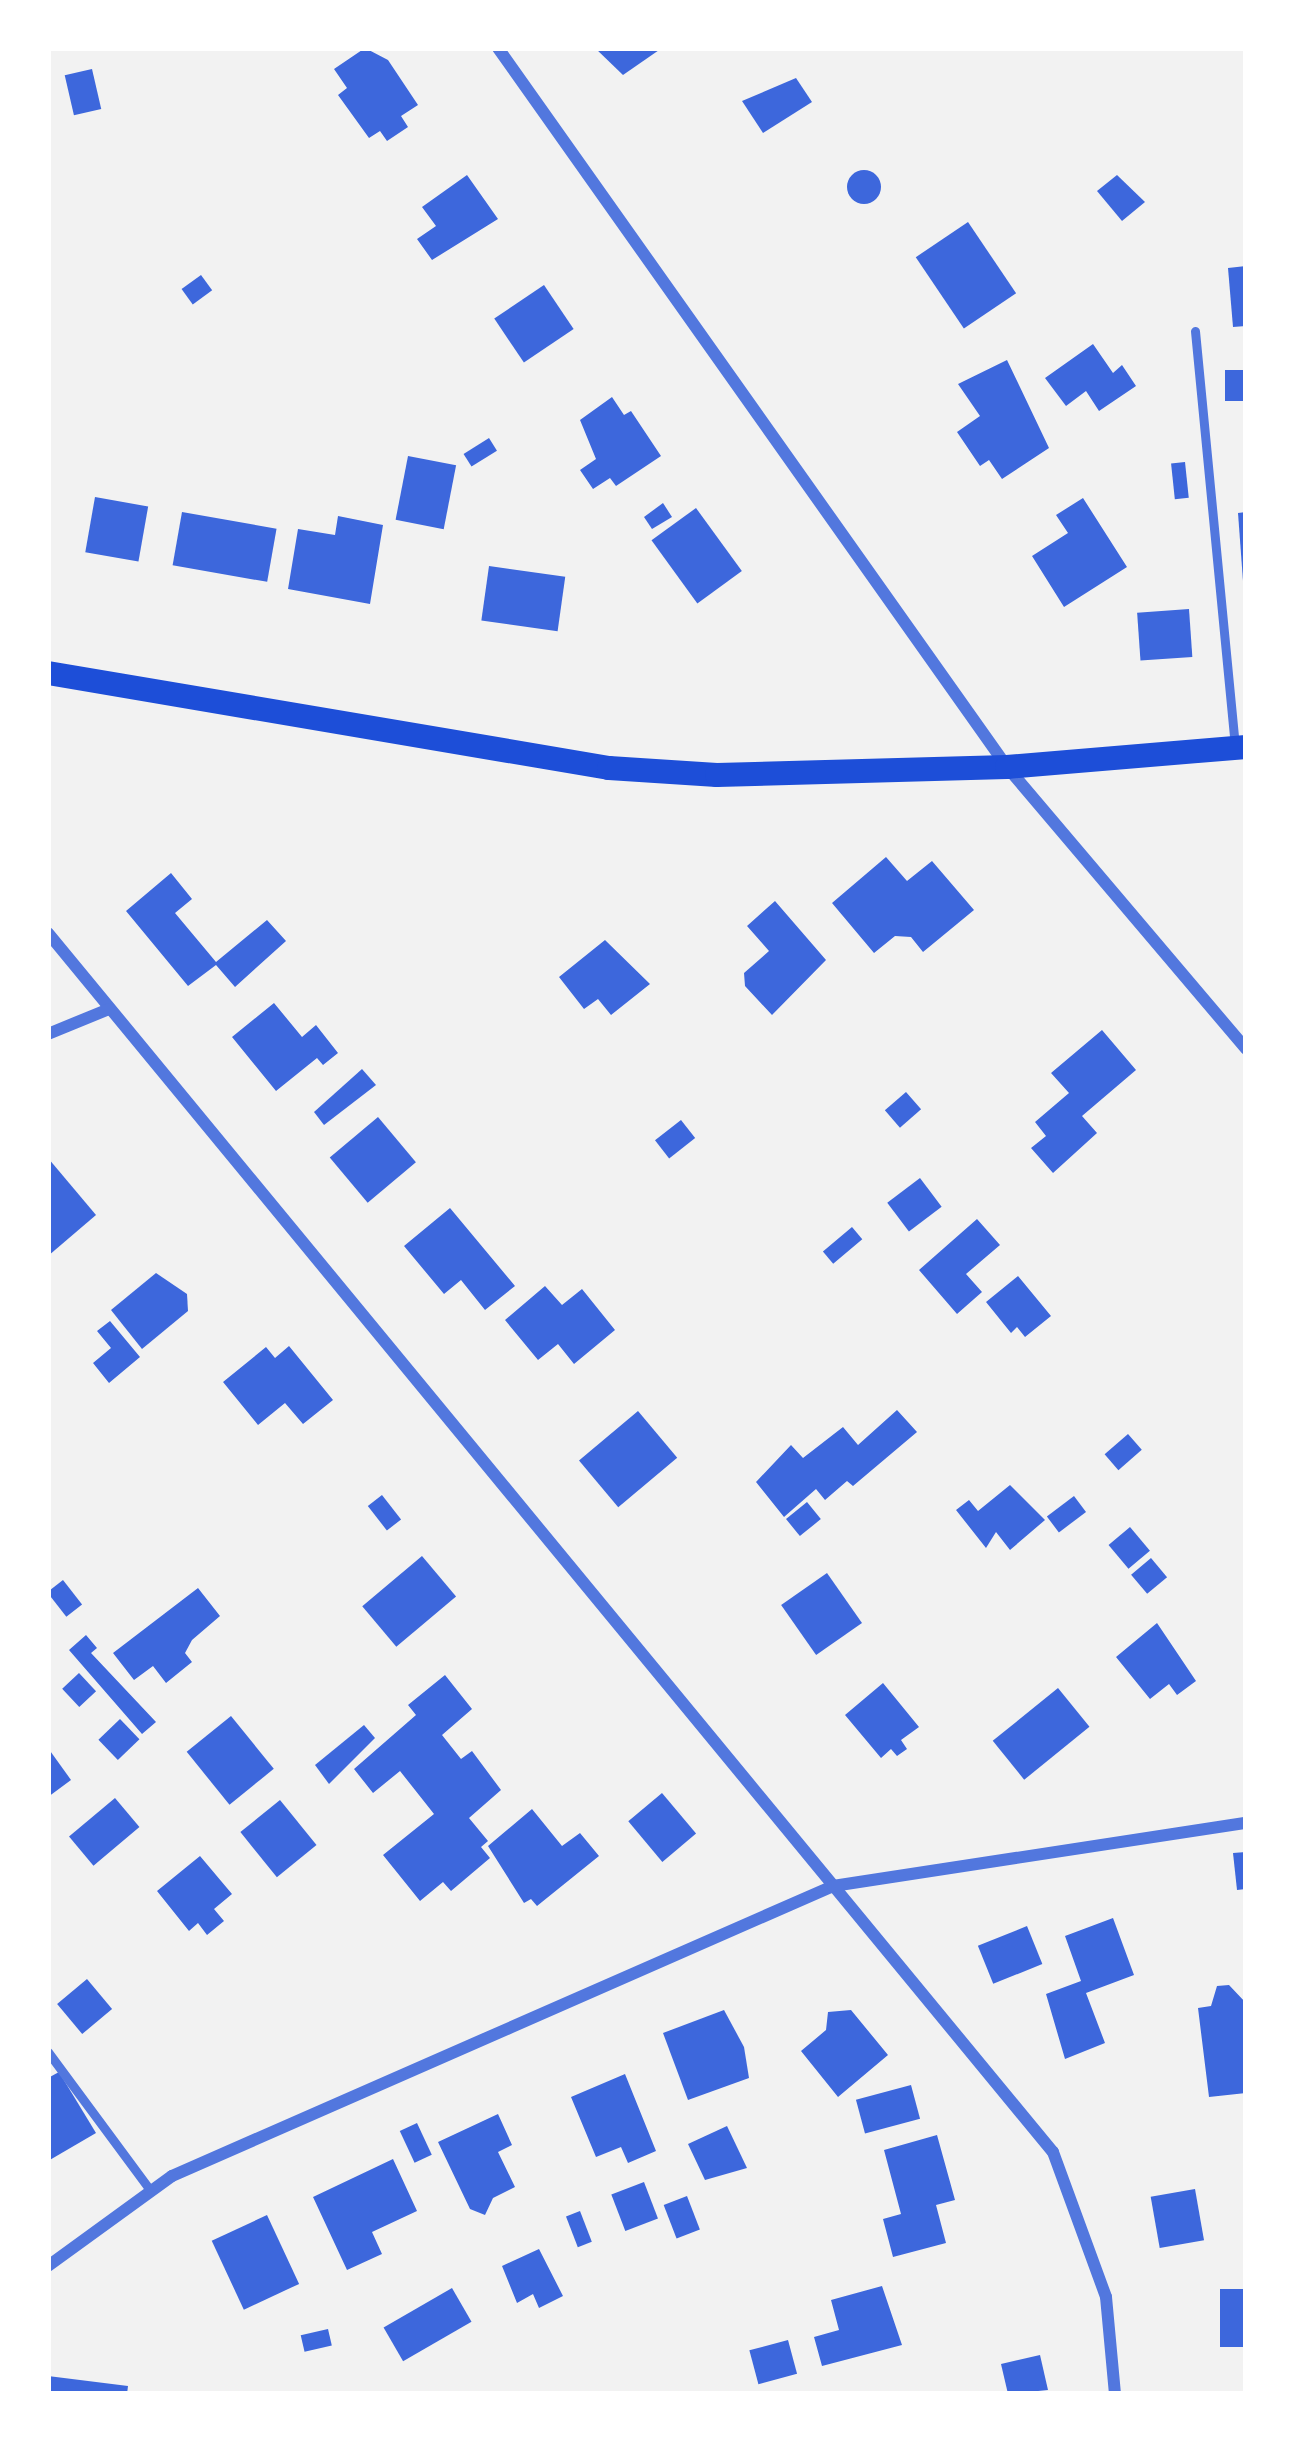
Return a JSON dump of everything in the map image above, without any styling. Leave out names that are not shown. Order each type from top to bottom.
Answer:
[{"type":"main road","points":[[48,674],[608,768],[717,775],[1007,767],[1240,747]]},
{"type":"street","points":[[497,48],[1007,767],[1246,1049]]},
{"type":"street","points":[[48,933],[1053,2152],[1106,2297],[1115,2394]]},
{"type":"street","points":[[48,1034],[109,1010]]},
{"type":"street","points":[[48,2266],[151,2191],[833,1886],[1246,1823]]},
{"type":"lane","points":[[1195,332],[1240,747]]},
{"type":"lane","points":[[48,2052],[151,2191]]},
{"type":"building","points":[[365,48],[388,60],[418,105],[401,116],[408,127],[387,141],[380,131],[369,138],[338,95],[347,88],[334,69]]},
{"type":"building","points":[[595,48],[662,48],[623,75]]},
{"type":"building","points":[[92,69],[101,109],[74,115],[65,75]]},
{"type":"building","points":[[796,78],[812,102],[763,133],[742,101]]},
{"type":"building","points":[[864,170],[876,175],[881,187],[876,199],[864,204],[852,199],[847,187],[852,175]]},
{"type":"building","points":[[467,175],[498,219],[432,260],[417,239],[436,226],[422,207]]},
{"type":"building","points":[[1117,175],[1145,202],[1122,221],[1097,191]]},
{"type":"building","points":[[968,222],[1016,293],[964,329],[916,257]]},
{"type":"building","points":[[1246,266],[1246,326],[1233,327],[1228,268]]},
{"type":"building","points":[[201,275],[212,290],[193,304],[182,289]]},
{"type":"building","points":[[544,285],[574,329],[524,362],[494,319]]},
{"type":"building","points":[[1093,344],[1113,373],[1122,365],[1136,386],[1099,411],[1086,391],[1066,406],[1045,378]]},
{"type":"building","points":[[1007,360],[1049,448],[1002,479],[989,460],[980,466],[957,432],[980,416],[958,384]]},
{"type":"building","points":[[1225,370],[1246,370],[1246,401],[1225,401]]},
{"type":"building","points":[[612,397],[624,415],[631,411],[661,456],[616,486],[610,478],[593,489],[580,470],[596,459],[580,420]]},
{"type":"building","points":[[489,438],[497,451],[472,467],[464,454]]},
{"type":"building","points":[[408,456],[456,465],[444,529],[396,520]]},
{"type":"building","points":[[1185,462],[1189,498],[1175,499],[1171,463]]},
{"type":"building","points":[[95,497],[148,506],[138,562],[85,552]]},
{"type":"building","points":[[1083,498],[1127,567],[1064,607],[1032,556],[1068,533],[1056,515]]},
{"type":"building","points":[[663,503],[672,517],[652,529],[644,517]]},
{"type":"building","points":[[696,508],[742,571],[697,603],[652,540]]},
{"type":"building","points":[[182,512],[277,529],[267,582],[173,565]]},
{"type":"building","points":[[1246,512],[1246,581],[1243,581],[1238,513]]},
{"type":"building","points":[[338,516],[383,525],[370,604],[288,589],[298,529],[335,535]]},
{"type":"building","points":[[489,566],[565,577],[558,631],[481,620]]},
{"type":"building","points":[[1189,609],[1192,657],[1140,661],[1137,613]]},
{"type":"building","points":[[886,857],[907,881],[932,861],[974,910],[923,952],[911,937],[895,936],[874,953],[832,903]]},
{"type":"building","points":[[171,873],[192,899],[175,913],[216,962],[267,920],[286,941],[235,987],[216,965],[188,986],[126,911]]},
{"type":"building","points":[[775,901],[826,960],[772,1015],[745,986],[744,973],[769,951],[747,926]]},
{"type":"building","points":[[605,940],[650,984],[611,1015],[598,999],[584,1009],[559,977]]},
{"type":"building","points":[[274,1003],[302,1037],[316,1025],[338,1053],[323,1065],[317,1058],[276,1091],[232,1037]]},
{"type":"building","points":[[1102,1030],[1136,1070],[1082,1116],[1097,1133],[1053,1173],[1031,1148],[1046,1136],[1035,1122],[1069,1093],[1051,1073]]},
{"type":"building","points":[[362,1069],[376,1085],[324,1125],[314,1112]]},
{"type":"building","points":[[906,1092],[921,1109],[900,1128],[885,1110]]},
{"type":"building","points":[[378,1117],[416,1162],[368,1203],[330,1157]]},
{"type":"building","points":[[681,1120],[695,1138],[669,1158],[655,1140]]},
{"type":"building","points":[[48,1158],[96,1215],[48,1256]]},
{"type":"building","points":[[920,1178],[942,1207],[909,1231],[887,1203]]},
{"type":"building","points":[[450,1208],[515,1286],[485,1310],[461,1280],[444,1294],[404,1246]]},
{"type":"building","points":[[977,1219],[1000,1245],[966,1274],[982,1292],[957,1314],[919,1270]]},
{"type":"building","points":[[852,1227],[862,1239],[833,1264],[823,1251]]},
{"type":"building","points":[[156,1273],[187,1294],[188,1311],[142,1349],[111,1310]]},
{"type":"building","points":[[1018,1276],[1051,1316],[1025,1337],[1017,1327],[1011,1333],[986,1302]]},
{"type":"building","points":[[545,1286],[562,1305],[582,1289],[615,1330],[574,1364],[558,1344],[538,1360],[505,1320]]},
{"type":"building","points":[[110,1321],[140,1357],[109,1383],[93,1363],[111,1348],[97,1331]]},
{"type":"building","points":[[289,1346],[333,1400],[303,1424],[285,1403],[258,1425],[223,1382],[266,1347],[275,1358]]},
{"type":"building","points":[[897,1410],[917,1432],[853,1486],[847,1481],[825,1500],[816,1489],[784,1517],[756,1482],[791,1445],[803,1458],[843,1427],[858,1445]]},
{"type":"building","points":[[638,1411],[677,1458],[618,1507],[579,1460]]},
{"type":"building","points":[[1128,1434],[1142,1450],[1118,1470],[1105,1454]]},
{"type":"building","points":[[1010,1485],[1045,1520],[1010,1550],[996,1532],[986,1548],[956,1510],[969,1500],[978,1511]]},
{"type":"building","points":[[382,1495],[401,1519],[387,1531],[368,1506]]},
{"type":"building","points":[[1074,1496],[1086,1512],[1059,1532],[1047,1516]]},
{"type":"building","points":[[807,1502],[821,1519],[800,1536],[786,1519]]},
{"type":"building","points":[[1130,1527],[1150,1551],[1128,1569],[1109,1545]]},
{"type":"building","points":[[422,1556],[456,1597],[396,1647],[362,1606]]},
{"type":"building","points":[[1151,1558],[1167,1577],[1147,1594],[1131,1575]]},
{"type":"building","points":[[827,1573],[862,1623],[816,1655],[781,1605]]},
{"type":"building","points":[[63,1580],[82,1604],[66,1617],[48,1593]]},
{"type":"building","points":[[198,1588],[220,1616],[192,1640],[185,1653],[192,1662],[166,1683],[153,1666],[134,1680],[113,1653]]},
{"type":"building","points":[[1157,1623],[1196,1681],[1177,1695],[1169,1684],[1150,1699],[1116,1657]]},
{"type":"building","points":[[86,1635],[97,1648],[91,1653],[156,1722],[142,1734],[69,1650]]},
{"type":"building","points":[[79,1673],[96,1691],[79,1707],[62,1689]]},
{"type":"building","points":[[445,1675],[472,1709],[442,1735],[461,1759],[472,1751],[501,1790],[469,1818],[488,1841],[481,1847],[490,1858],[451,1891],[443,1882],[420,1901],[383,1855],[434,1814],[400,1771],[373,1793],[354,1769],[416,1715],[408,1705]]},
{"type":"building","points":[[883,1683],[919,1727],[901,1740],[907,1749],[897,1756],[891,1749],[881,1758],[845,1715]]},
{"type":"building","points":[[1058,1688],[1089,1727],[1024,1780],[993,1741]]},
{"type":"building","points":[[231,1716],[274,1769],[229,1805],[187,1752]]},
{"type":"building","points":[[120,1719],[139,1739],[118,1760],[98,1740]]},
{"type":"building","points":[[364,1725],[375,1738],[329,1784],[315,1765]]},
{"type":"building","points":[[48,1748],[71,1780],[48,1797]]},
{"type":"building","points":[[662,1793],[696,1834],[662,1862],[628,1821]]},
{"type":"building","points":[[115,1798],[139,1827],[93,1866],[69,1837]]},
{"type":"building","points":[[280,1800],[317,1845],[277,1877],[240,1832]]},
{"type":"building","points":[[532,1809],[562,1846],[580,1833],[599,1856],[537,1906],[531,1899],[524,1903],[488,1846]]},
{"type":"building","points":[[1246,1852],[1246,1889],[1237,1890],[1233,1853]]},
{"type":"building","points":[[200,1856],[232,1894],[214,1909],[224,1921],[207,1935],[198,1923],[189,1931],[157,1891]]},
{"type":"building","points":[[1113,1918],[1134,1975],[1086,1993],[1105,2043],[1065,2059],[1046,1994],[1081,1981],[1065,1936]]},
{"type":"building","points":[[1027,1926],[1042,1964],[993,1984],[978,1946]]},
{"type":"building","points":[[87,1979],[112,2009],[82,2034],[57,2004]]},
{"type":"building","points":[[1229,1985],[1246,2003],[1246,2093],[1209,2097],[1198,2008],[1211,2006],[1217,1986]]},
{"type":"building","points":[[724,2010],[744,2047],[749,2078],[688,2100],[663,2033]]},
{"type":"building","points":[[851,2010],[888,2055],[838,2097],[801,2051],[826,2030],[828,2012]]},
{"type":"building","points":[[59,2072],[96,2133],[48,2161],[48,2078]]},
{"type":"building","points":[[625,2074],[656,2151],[628,2163],[621,2147],[596,2157],[571,2097]]},
{"type":"building","points":[[911,2085],[920,2119],[865,2134],[856,2100]]},
{"type":"building","points":[[498,2114],[512,2145],[498,2152],[515,2187],[493,2198],[485,2215],[470,2209],[438,2142]]},
{"type":"building","points":[[417,2123],[432,2155],[415,2163],[400,2131]]},
{"type":"building","points":[[727,2126],[747,2168],[705,2180],[688,2144]]},
{"type":"building","points":[[937,2135],[955,2200],[936,2205],[946,2243],[893,2257],[883,2219],[901,2214],[884,2150]]},
{"type":"building","points":[[393,2159],[417,2211],[372,2232],[382,2254],[347,2270],[313,2197]]},
{"type":"building","points":[[644,2182],[658,2218],[625,2231],[611,2195]]},
{"type":"building","points":[[1195,2189],[1204,2240],[1160,2248],[1151,2197]]},
{"type":"building","points":[[687,2196],[700,2230],[677,2239],[664,2205]]},
{"type":"building","points":[[580,2211],[592,2242],[578,2247],[566,2216]]},
{"type":"building","points":[[267,2215],[299,2284],[244,2310],[212,2241]]},
{"type":"building","points":[[539,2249],[563,2296],[539,2308],[533,2294],[517,2303],[502,2266]]},
{"type":"building","points":[[882,2286],[902,2345],[822,2366],[814,2337],[839,2330],[831,2300]]},
{"type":"building","points":[[452,2288],[472,2322],[403,2361],[384,2328]]},
{"type":"building","points":[[1220,2289],[1246,2289],[1246,2347],[1220,2347]]},
{"type":"building","points":[[328,2329],[332,2346],[305,2352],[301,2335]]},
{"type":"building","points":[[788,2340],[797,2374],[758,2384],[749,2350]]},
{"type":"building","points":[[1040,2355],[1048,2390],[1008,2394],[1001,2364]]},
{"type":"building","points":[[48,2376],[128,2386],[127,2394],[48,2394]]}]
